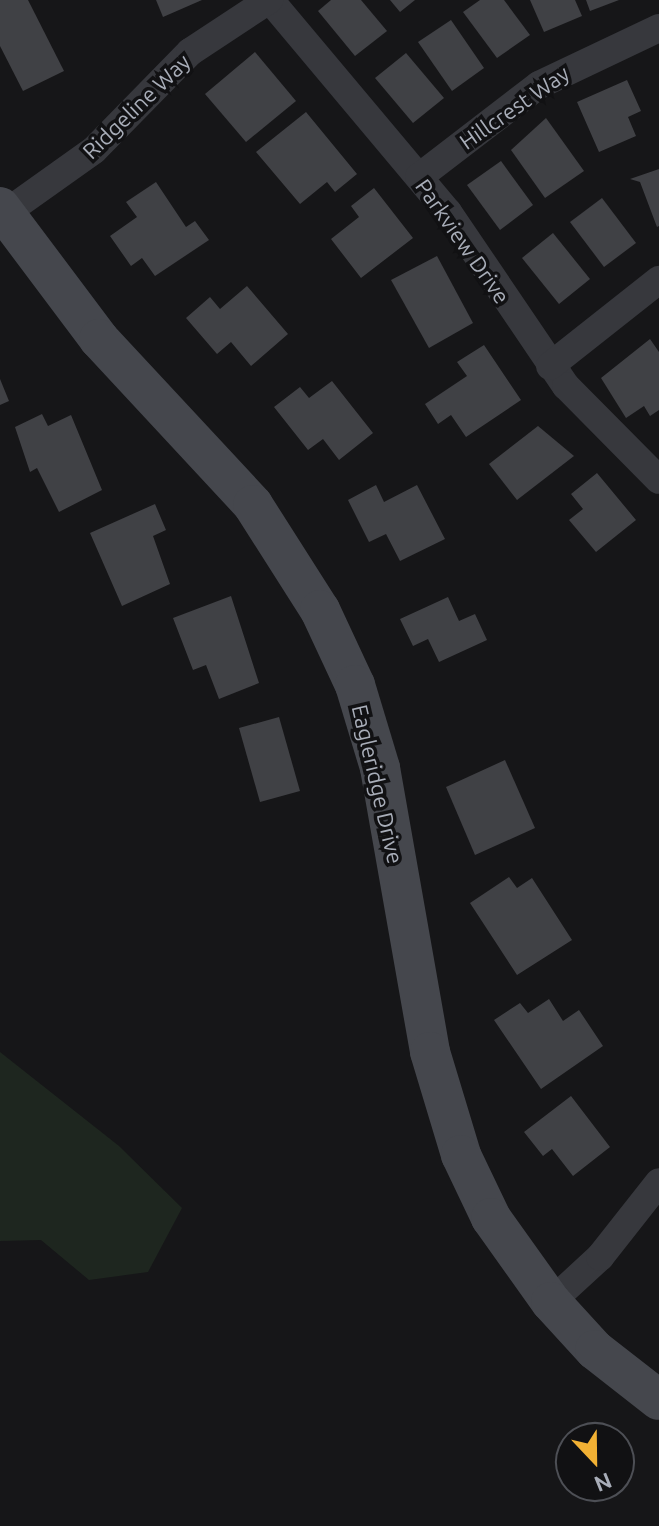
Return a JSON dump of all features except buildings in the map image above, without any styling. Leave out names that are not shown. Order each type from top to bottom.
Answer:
[{"type":"main road","name":"Eagleridge Drive","points":[[2,210],[99,339],[253,505],[328,625],[380,768],[447,1119],[491,1218],[551,1302],[595,1350],[659,1400]]},
{"type":"street","name":"Parkview Drive","points":[[269,0],[419,177],[550,366],[659,480]]},
{"type":"street","name":"Ridgeline Way","points":[[2,210],[94,150],[190,52],[269,0]]},
{"type":"street","name":"Hillcrest Way","points":[[419,177],[539,85],[659,28]]},
{"type":"street","points":[[550,366],[659,280]]},
{"type":"street","points":[[551,1302],[600,1257],[659,1182]]},
{"type":"shaded area","points":[[0,1052],[119,1146],[182,1208],[148,1272],[89,1280],[41,1240],[0,1241]]}]
